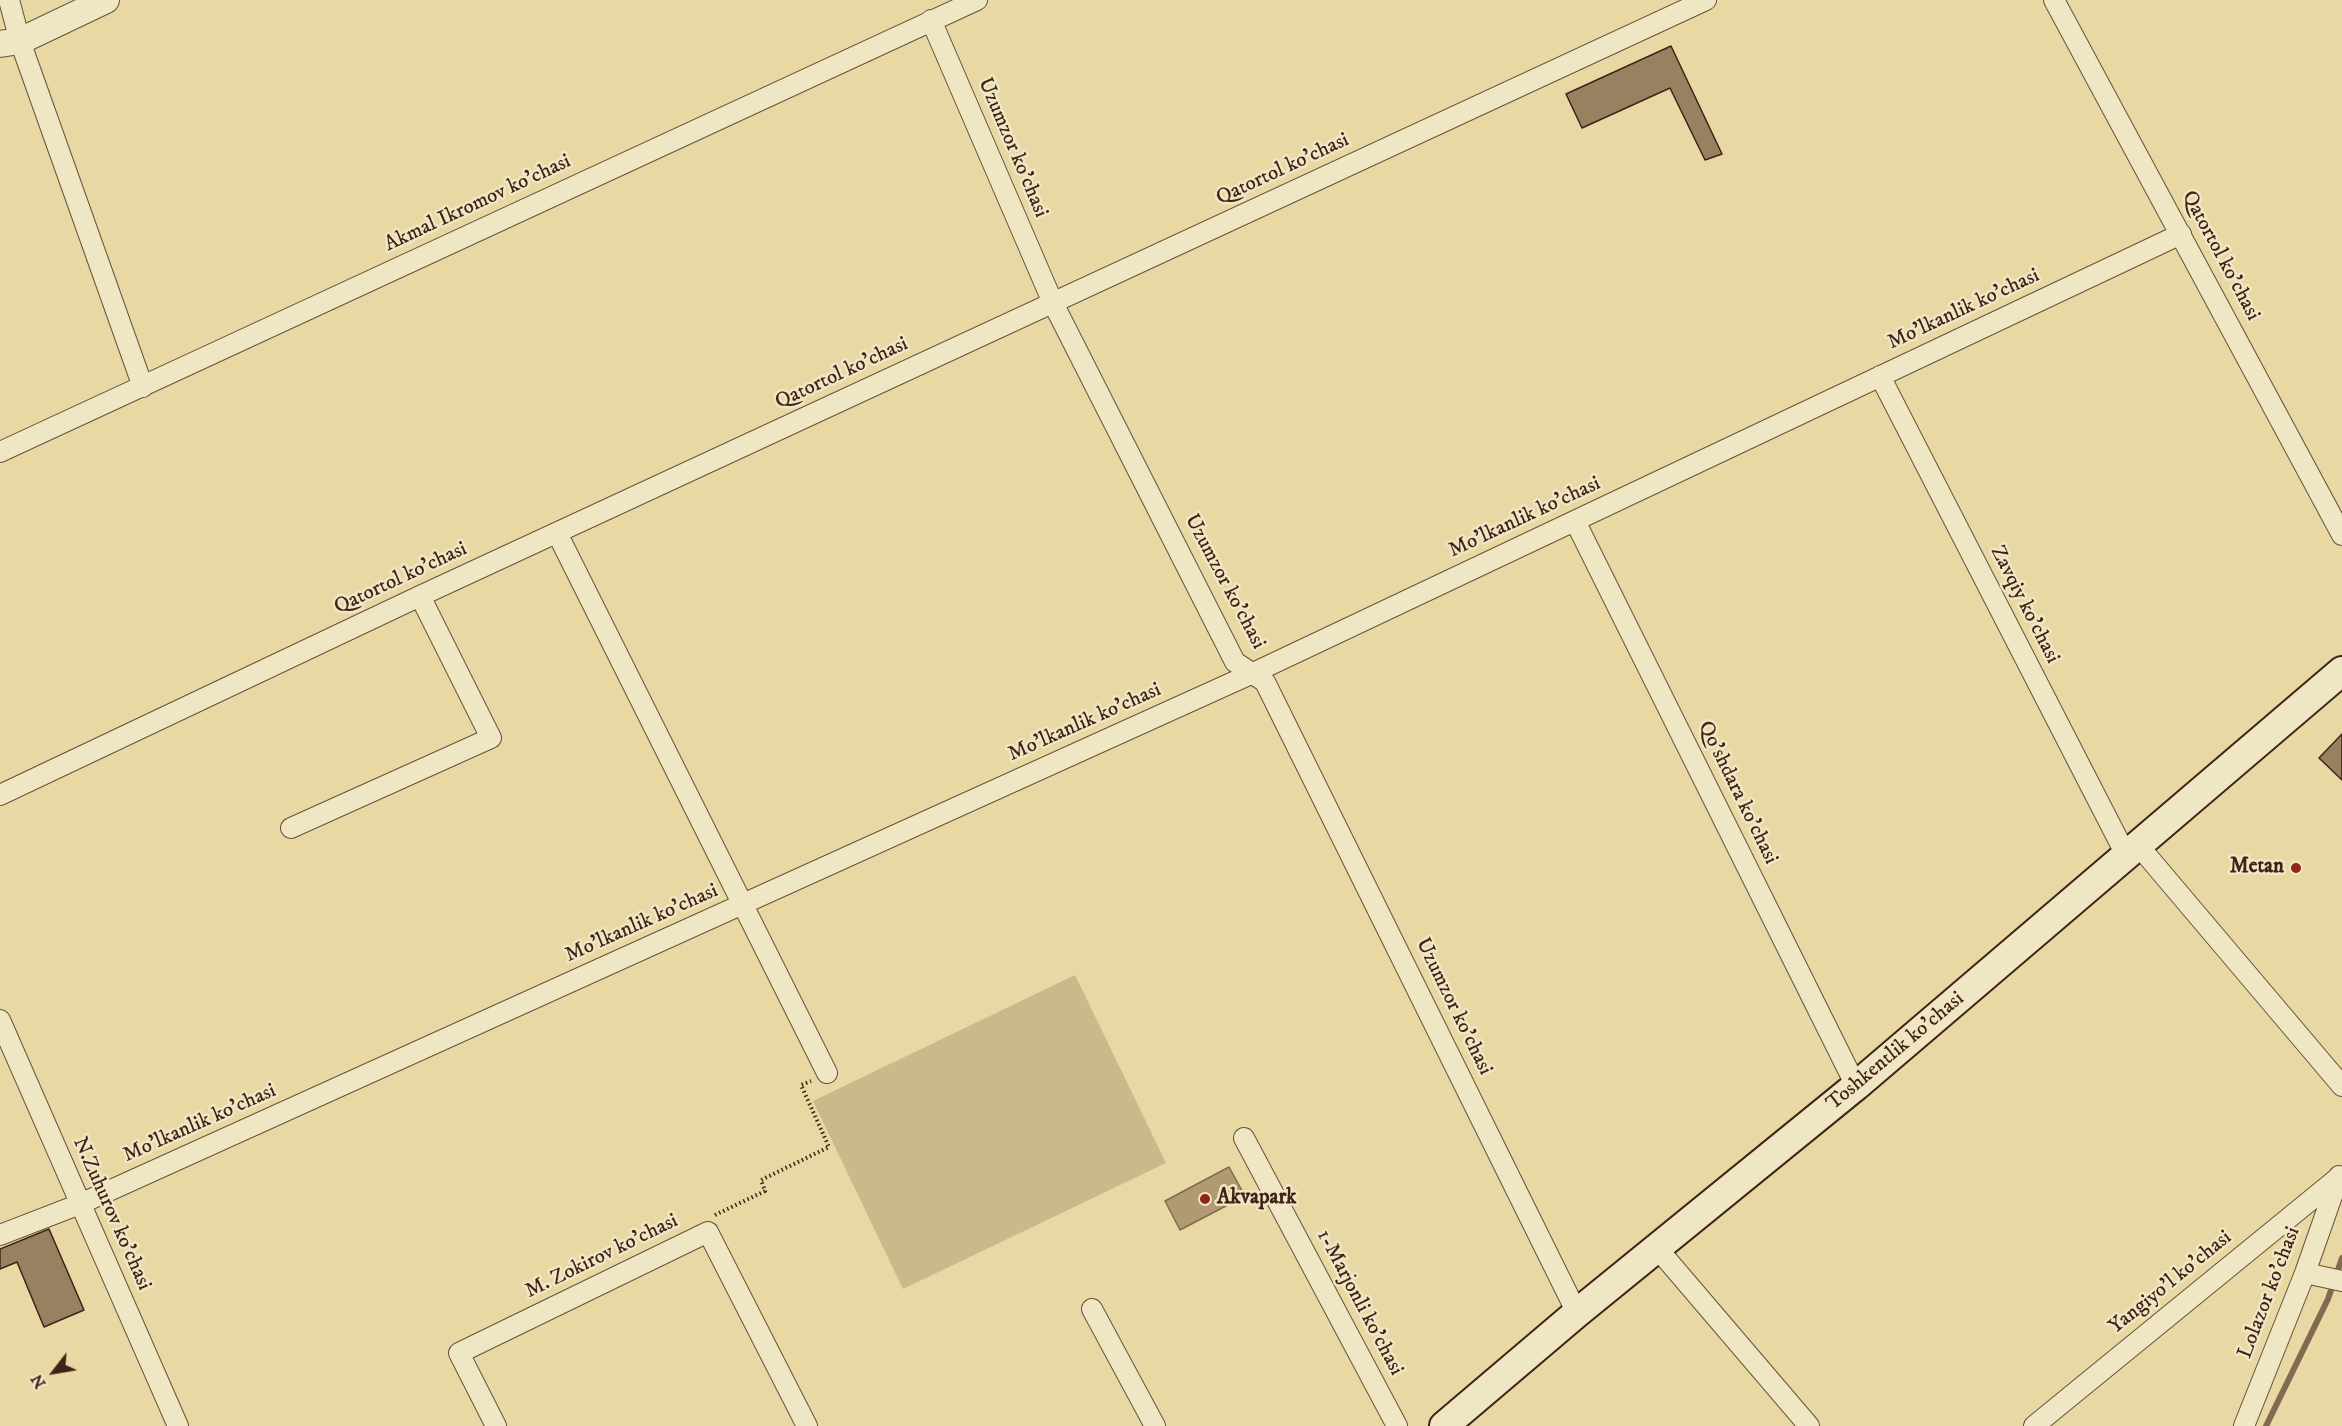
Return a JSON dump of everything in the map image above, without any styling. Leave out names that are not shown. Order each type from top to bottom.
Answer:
[{"type":"main road","name":"Toshkentlik ko'chasi","points":[[1444,1426],[1577,1313],[1856,1086],[2132,850],[2340,677]]},
{"type":"street","points":[[9,0],[10,43],[142,387]]},
{"type":"street","points":[[10,43],[106,0]]},
{"type":"street","name":"Akmal Ikromov ko'chasi","points":[[0,452],[977,0]]},
{"type":"street","name":"Qatortol ko'chasi","points":[[0,795],[420,596],[1706,0]]},
{"type":"street","name":"Qatortol ko'chasi","points":[[2054,0],[2342,535]]},
{"type":"street","name":"Uzumzor ko'chasi","points":[[931,20],[1053,303],[1235,662],[1265,682],[1577,1313]]},
{"type":"street","name":"Mo'lkanlik ko'chasi","points":[[0,1235],[80,1204],[1251,674],[2181,234]]},
{"type":"street","name":"Zavqiy ko'chasi","points":[[1880,376],[2132,850],[2342,1086]]},
{"type":"street","name":"Qo'shdara ko'chasi","points":[[1575,521],[1856,1086]]},
{"type":"street","points":[[557,533],[827,1073]]},
{"type":"street","points":[[291,828],[491,738],[420,596]]},
{"type":"street","name":"N.Zuhurov ko'chasi","points":[[0,1020],[178,1426]]},
{"type":"street","name":"1-Marjonli ko'chasi","points":[[1244,1138],[1397,1426]]},
{"type":"street","name":"Lolazor ko'chasi","points":[[2244,1426],[2305,1272],[2340,1173]]},
{"type":"street","name":"Yangiyo'l ko'chasi","points":[[2034,1426],[2340,1173]]},
{"type":"street","name":"M. Zokirov ko'chasi","points":[[496,1426],[459,1353],[708,1232],[807,1426]]},
{"type":"street","points":[[1657,1248],[1809,1426]]},
{"type":"street","points":[[2305,1272],[2342,1281]]},
{"type":"street","points":[[1092,1309],[1155,1426]]},
{"type":"path","points":[[708,1232],[715,1213],[765,1191],[761,1180],[829,1147],[801,1085],[827,1073]]},
{"type":"shaded area","points":[[1075,975],[1166,1163],[903,1289],[813,1101]]},
{"type":"shaded area","name":"Akvapark","points":[[1229,1167],[1245,1196],[1180,1230],[1165,1201]]},
{"type":"building","points":[[1671,46],[1722,154],[1705,160],[1670,88],[1582,128],[1566,94]]},
{"type":"building","points":[[2342,734],[2342,780],[2319,758]]},
{"type":"building","points":[[49,1229],[84,1310],[44,1327],[17,1262],[0,1269],[0,1249]]},
{"type":"waterway","points":[[2266,1426],[2328,1299],[2342,1258]]},
{"type":"place","name":"Metan","points":[[2296,868]]},
{"type":"place","name":"Akvapark","points":[[1205,1199]]}]
